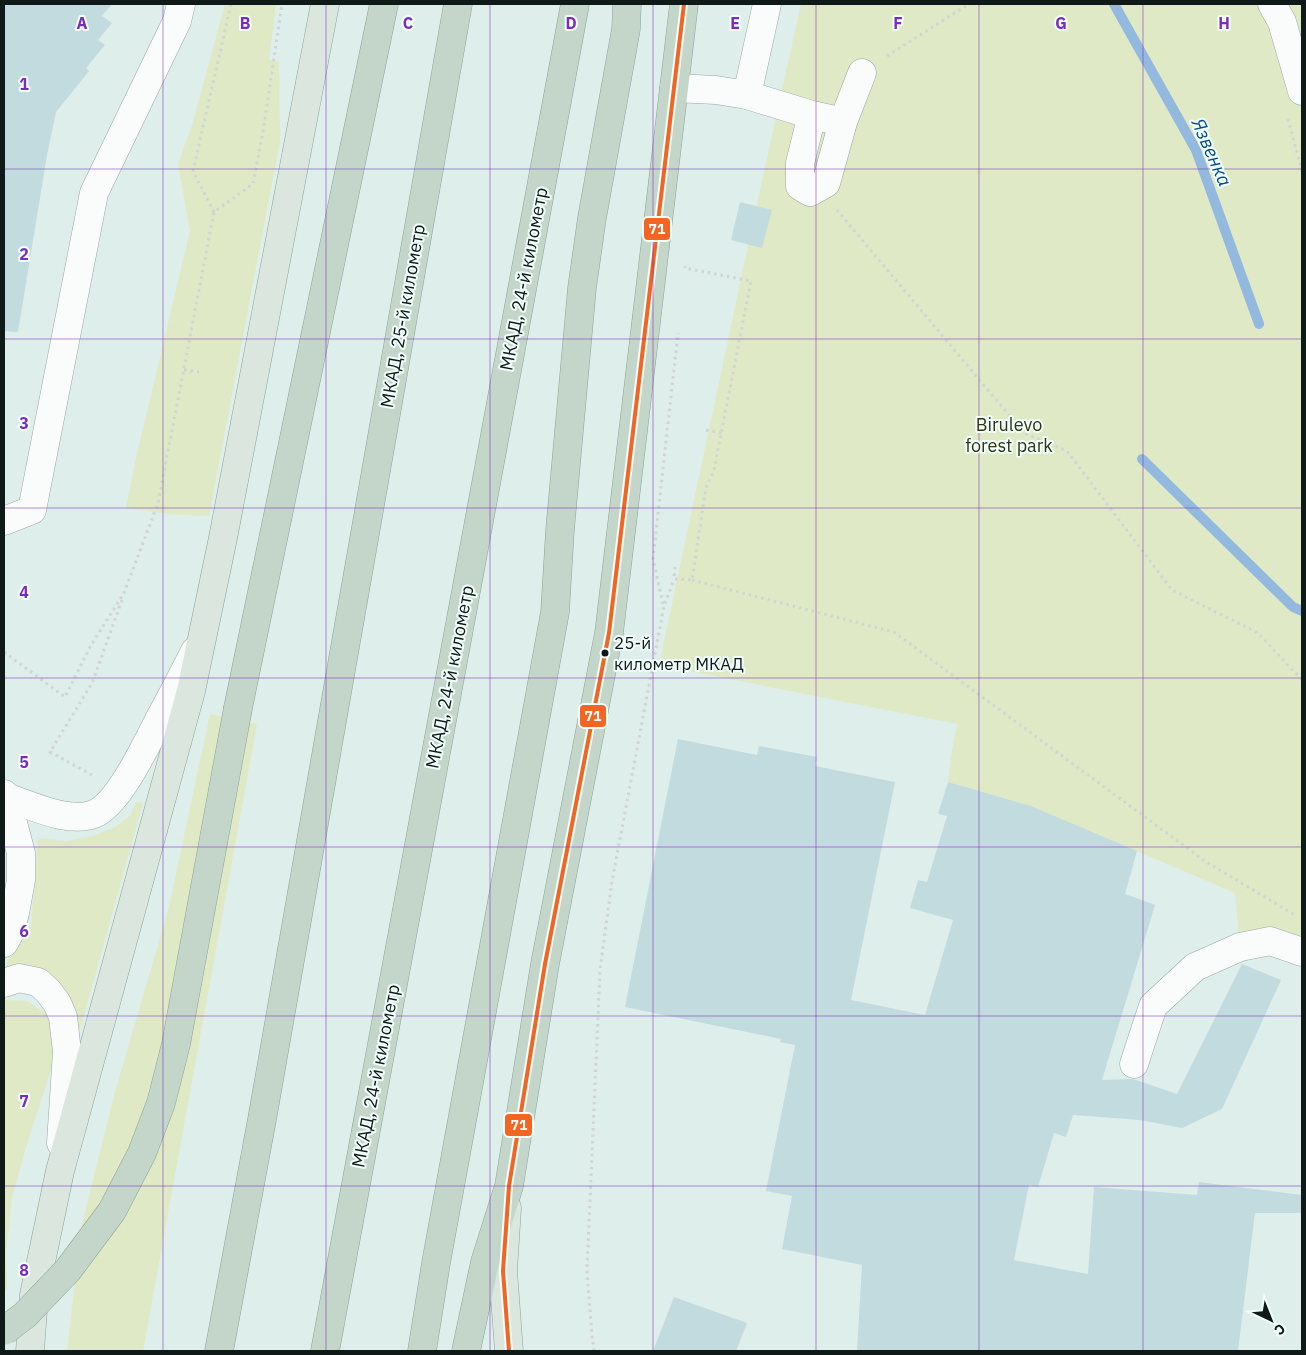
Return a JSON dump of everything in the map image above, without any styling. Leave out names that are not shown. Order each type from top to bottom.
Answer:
[{"type":"highway","points":[[4,1331],[25,1315],[68,1270],[112,1211],[142,1153],[161,1103],[176,1044],[238,708],[384,4]]},
{"type":"highway","name":"МКАД, 25-й километр","points":[[219,1351],[265,1104],[458,4]]},
{"type":"highway","name":"МКАД, 24-й километр","points":[[325,1351],[575,4]]},
{"type":"highway","points":[[422,1351],[436,1263],[556,612],[560,530],[582,288],[592,218],[626,29],[627,4]]},
{"type":"highway","points":[[466,1351],[486,1262],[509,1186],[545,964],[609,633],[684,4]]},
{"type":"main road","points":[[30,1351],[34,1295],[60,1170],[188,701],[202,638],[225,528],[325,4]]},
{"type":"main road","points":[[509,1186],[503,1271],[509,1351]]},
{"type":"street","points":[[4,522],[32,510],[94,193],[177,21],[181,4]]},
{"type":"street","points":[[747,95],[767,4]]},
{"type":"street","points":[[1272,4],[1282,22],[1302,91]]},
{"type":"street","points":[[812,115],[800,163],[800,186],[810,192],[826,183],[843,122],[862,73]]},
{"type":"street","points":[[674,88],[716,90],[747,95],[812,115],[843,122]]},
{"type":"street","points":[[5,795],[58,815],[74,817],[93,814],[104,808],[138,760],[202,638]]},
{"type":"street","points":[[4,943],[9,934],[15,913],[21,880],[21,854],[5,795]]},
{"type":"street","points":[[1134,1064],[1153,1006],[1196,967],[1240,947],[1270,941],[1302,952]]},
{"type":"street","points":[[4,983],[19,978],[38,982],[57,1003],[63,1017],[67,1052],[60,1170]]},
{"type":"path","points":[[118,790],[50,752],[92,683],[158,503],[214,212],[193,171],[231,4]]},
{"type":"path","points":[[214,212],[253,184],[263,132],[282,4]]},
{"type":"path","points":[[862,73],[968,4]]},
{"type":"path","points":[[826,183],[836,207],[1024,433],[1067,452],[1172,590],[1258,633],[1302,680]]},
{"type":"path","points":[[684,278],[686,258]]},
{"type":"path","points":[[685,268],[752,281],[714,470],[706,488],[692,580]]},
{"type":"path","points":[[664,606],[653,559],[679,326]]},
{"type":"path","points":[[184,370],[199,372]]},
{"type":"path","points":[[706,430],[722,433]]},
{"type":"path","points":[[594,1351],[587,1270],[600,970],[612,881],[664,606],[674,579],[675,567]]},
{"type":"path","points":[[674,579],[692,580],[894,632],[1206,862],[1302,919]]},
{"type":"path","points":[[4,652],[65,697],[90,647],[124,593]]},
{"type":"green space","points":[[225,4],[276,4],[269,60],[279,61],[280,141],[209,516],[168,514],[126,508],[136,458],[190,231],[178,164],[193,122]]},
{"type":"green space","name":"Birulevo forest park","points":[[801,4],[1302,4],[1302,952],[1240,947],[1235,893],[1031,806],[948,782],[957,724],[659,665]]},
{"type":"green space","points":[[210,714],[257,724],[143,1351],[67,1351],[81,1228],[115,1092],[169,907]]},
{"type":"green space","points":[[136,802],[143,803],[80,1030],[69,997],[62,985],[48,972],[28,964],[4,967],[31,925],[38,838],[66,841],[93,836],[117,826],[130,816]]},
{"type":"green space","points":[[4,1000],[27,1001],[48,1015],[54,1038],[52,1067],[12,1197],[6,1253],[7,1289],[4,1291]]},
{"type":"building","points":[[4,4],[112,4],[102,16],[112,23],[98,40],[105,45],[86,68],[89,71],[56,112],[47,155],[18,332],[4,331]]},
{"type":"building","points":[[740,202],[772,210],[762,248],[731,240]]},
{"type":"building","points":[[678,739],[757,755],[759,746],[817,757],[815,766],[895,782],[851,1000],[925,1015],[953,920],[910,908],[918,880],[927,882],[947,816],[938,814],[948,782],[1031,806],[1137,851],[1125,894],[1155,905],[1102,1080],[1133,1079],[1177,1094],[1242,964],[1281,980],[1222,1109],[1182,1128],[1140,1120],[1073,1115],[1066,1137],[1054,1133],[1038,1187],[1029,1185],[1014,1260],[1088,1274],[1094,1187],[1197,1195],[1199,1182],[1302,1195],[1302,1213],[1255,1213],[1238,1351],[857,1351],[862,1265],[782,1249],[792,1196],[766,1191],[795,1045],[780,1042],[781,1039],[625,1007]]},
{"type":"building","points":[[674,1297],[747,1323],[736,1351],[653,1351]]},
{"type":"waterway","name":"Язвенка","points":[[1114,4],[1196,150],[1259,324]]},
{"type":"waterway","points":[[1142,459],[1293,607],[1302,611]]},
{"type":"transit line","name":"71","points":[[509,1351],[503,1271],[509,1186],[545,964],[609,633],[684,4]]},
{"type":"place","name":"25-й километр МКАД","points":[[605,653]]}]
